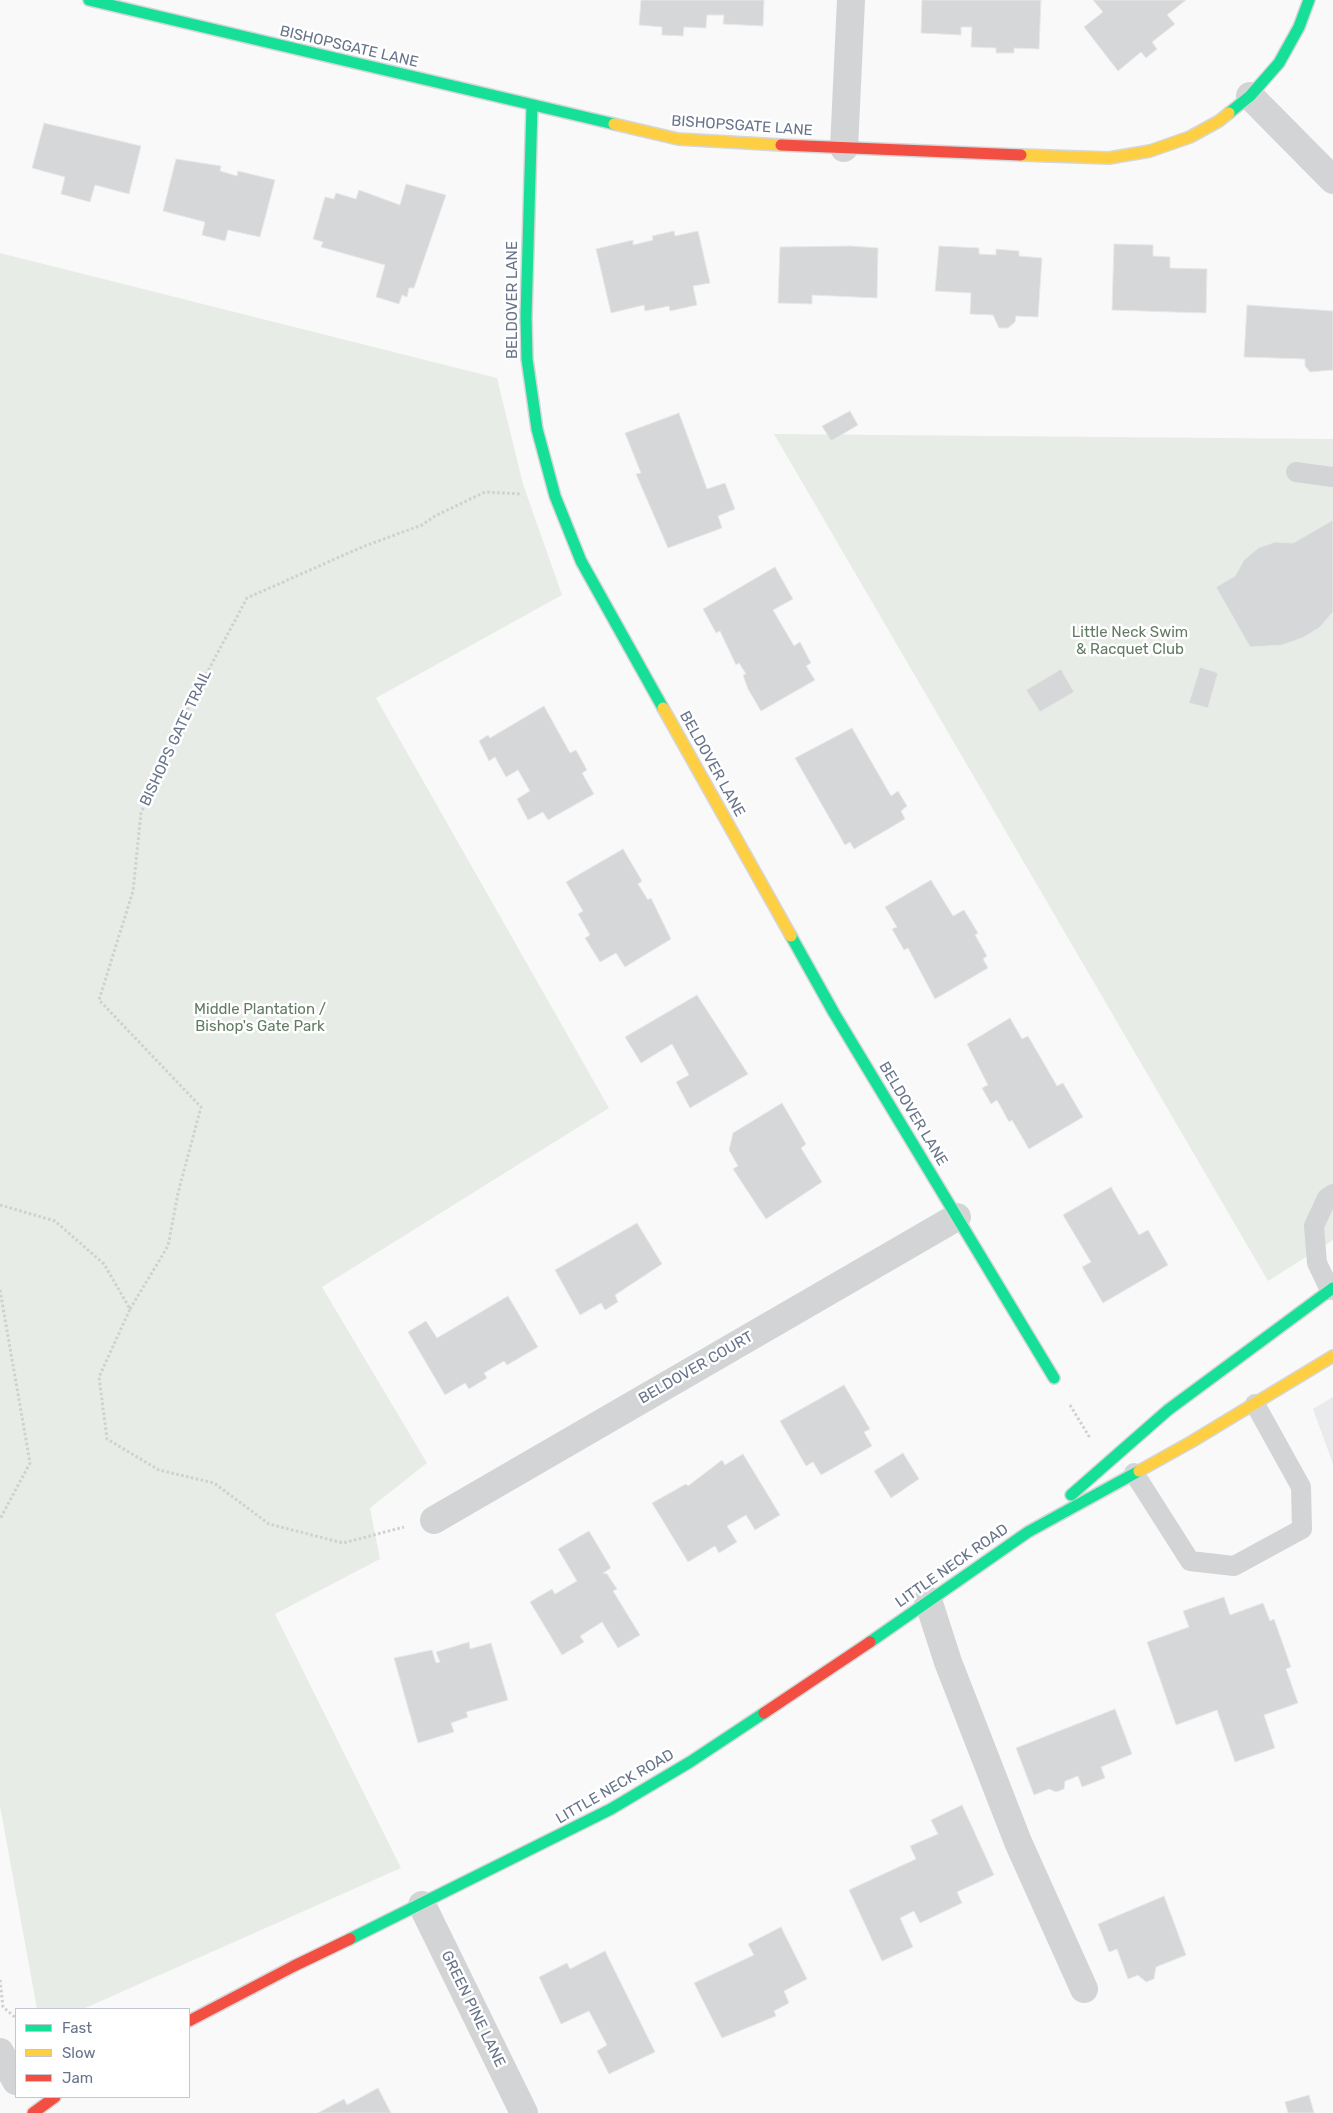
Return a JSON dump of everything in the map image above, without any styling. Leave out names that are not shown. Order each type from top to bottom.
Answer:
[{"type":"street","name":"BISHOPSGATE LANE","points":[[89,0],[678,139],[844,148],[1109,158],[1150,151],[1190,137],[1219,121],[1250,96],[1278,63],[1299,26],[1309,0]]},
{"type":"street","points":[[844,148],[852,0]]},
{"type":"street","points":[[1250,96],[1333,180]]},
{"type":"street","name":"BELDOVER LANE","points":[[532,106],[526,317],[527,359],[537,428],[555,496],[586,570],[834,1013],[1054,1378]]},
{"type":"street","name":"BELDOVER COURT","points":[[434,1520],[957,1217]]},
{"type":"street","name":"LITTLE NECK ROAD","points":[[1028,1532],[1168,1410],[1332,1291]]},
{"type":"street","name":"LITTLE NECK ROAD","points":[[190,2020],[294,1966],[422,1905],[611,1809],[690,1762],[1028,1532],[1191,1442],[1333,1356]]},
{"type":"street","points":[[928,1600],[948,1662],[1018,1842],[1084,1989]]},
{"type":"street","name":"GREEN PINE LANE","points":[[422,1905],[524,2113]]},
{"type":"street","points":[[0,2052],[15,2079]]},
{"type":"lane","points":[[1296,472],[1333,477]]},
{"type":"lane","points":[[1332,1291],[1317,1263],[1314,1226],[1326,1198],[1333,1194]]},
{"type":"lane","points":[[1134,1473],[1190,1561],[1234,1566],[1302,1529],[1301,1487],[1255,1404]]},
{"type":"path","name":"BISHOPS GATE TRAIL","points":[[434,1520],[343,1542],[269,1524],[214,1484],[160,1470],[107,1439],[99,1377],[130,1309],[168,1246],[178,1193],[201,1107],[99,1000],[133,891],[141,813],[188,708],[247,598],[362,547],[422,525],[435,516],[485,492],[555,496]]},
{"type":"path","points":[[0,1205],[55,1221],[104,1264],[130,1309]]},
{"type":"path","points":[[0,1290],[30,1463],[0,1519]]},
{"type":"path","points":[[1054,1378],[1106,1464]]},
{"type":"path","points":[[0,1980],[3,2007],[15,2017]]},
{"type":"shaded area","points":[[1333,1397],[1333,1464],[1313,1409]]},
{"type":"green space","name":"Middle Plantation / Bishop's Gate Park","points":[[0,253],[497,378],[523,484],[562,595],[376,698],[609,1108],[322,1287],[427,1463],[370,1508],[380,1559],[275,1614],[401,1868],[85,2008],[37,2008],[0,1806]]},
{"type":"green space","name":"Little Neck Swim & Racquet Club","points":[[774,434],[1333,439],[1333,1240],[1268,1281]]},
{"type":"building","points":[[641,0],[764,0],[763,26],[723,24],[724,15],[707,15],[706,28],[684,27],[683,36],[662,35],[662,27],[639,25]]},
{"type":"building","points":[[922,0],[1041,0],[1039,49],[1014,48],[1014,53],[996,53],[996,48],[971,47],[972,27],[961,27],[961,35],[921,33]]},
{"type":"building","points":[[1093,0],[1186,0],[1167,15],[1175,24],[1152,42],[1157,49],[1146,58],[1141,52],[1118,71],[1084,27],[1103,12]]},
{"type":"building","points":[[44,123],[141,146],[129,194],[95,185],[90,202],[61,194],[65,177],[32,168]]},
{"type":"building","points":[[176,159],[221,166],[220,171],[237,176],[238,171],[275,180],[260,237],[228,230],[225,241],[202,235],[205,222],[163,211]]},
{"type":"building","points":[[406,184],[446,195],[414,288],[409,288],[407,297],[402,295],[399,304],[376,297],[385,265],[321,247],[323,242],[313,239],[325,197],[334,199],[336,193],[356,199],[359,190],[400,205]]},
{"type":"building","points":[[674,231],[675,236],[698,231],[710,283],[693,286],[697,305],[670,311],[669,306],[645,311],[644,305],[611,313],[596,249],[633,240],[633,245],[653,240],[652,236]]},
{"type":"building","points":[[1114,244],[1153,245],[1153,256],[1170,257],[1170,268],[1207,269],[1206,313],[1112,310]]},
{"type":"building","points":[[851,246],[878,248],[877,298],[812,295],[812,304],[778,303],[780,247]]},
{"type":"building","points":[[939,246],[979,248],[979,254],[996,255],[996,249],[1019,251],[1019,256],[1042,258],[1038,317],[1016,316],[1015,322],[1008,328],[999,328],[993,315],[970,314],[971,293],[935,291]]},
{"type":"building","points":[[1247,305],[1333,311],[1333,370],[1310,372],[1305,366],[1305,359],[1244,357]]},
{"type":"building","points":[[850,411],[858,425],[831,441],[822,426]]},
{"type":"building","points":[[679,413],[707,489],[725,483],[735,509],[718,516],[722,528],[668,548],[636,474],[641,473],[625,433]]},
{"type":"building","points":[[1333,520],[1333,612],[1319,628],[1302,638],[1282,645],[1250,647],[1216,587],[1235,576],[1244,560],[1258,548],[1275,542],[1293,543]]},
{"type":"building","points":[[775,567],[793,599],[773,610],[794,646],[800,642],[811,663],[806,666],[815,680],[761,711],[748,689],[743,675],[746,674],[739,663],[736,665],[720,631],[716,633],[703,609]]},
{"type":"building","points":[[1200,667],[1218,673],[1208,708],[1189,703]]},
{"type":"building","points":[[1061,669],[1074,692],[1040,712],[1026,690]]},
{"type":"building","points":[[544,706],[570,753],[576,750],[587,770],[582,773],[594,794],[548,820],[543,812],[528,820],[517,799],[530,791],[518,770],[506,777],[495,757],[489,761],[479,741],[488,735],[490,738]]},
{"type":"building","points":[[852,728],[891,796],[898,791],[907,806],[901,811],[905,819],[854,849],[850,842],[845,845],[795,758]]},
{"type":"building","points":[[623,849],[642,881],[638,884],[648,900],[651,898],[671,939],[625,967],[616,953],[600,962],[585,938],[590,935],[578,914],[583,911],[566,882]]},
{"type":"building","points":[[931,880],[953,916],[964,910],[978,933],[975,935],[987,956],[983,959],[988,968],[935,999],[908,948],[904,950],[892,929],[897,927],[885,907]]},
{"type":"building","points":[[697,995],[748,1074],[690,1108],[676,1082],[689,1075],[672,1044],[641,1063],[625,1037]]},
{"type":"building","points":[[1010,1018],[1022,1039],[1028,1036],[1057,1086],[1063,1083],[1083,1117],[1029,1149],[1012,1120],[1009,1122],[997,1100],[991,1104],[982,1088],[988,1085],[967,1044]]},
{"type":"building","points":[[782,1103],[806,1144],[801,1148],[822,1182],[766,1219],[733,1169],[738,1166],[729,1150],[733,1133]]},
{"type":"building","points":[[1111,1187],[1139,1235],[1148,1230],[1168,1265],[1103,1303],[1082,1267],[1091,1262],[1063,1215]]},
{"type":"building","points":[[637,1223],[662,1264],[615,1295],[618,1302],[605,1310],[601,1303],[580,1315],[555,1270]]},
{"type":"building","points":[[508,1296],[538,1347],[507,1365],[504,1361],[484,1373],[487,1378],[469,1389],[465,1383],[445,1395],[408,1332],[426,1321],[437,1338]]},
{"type":"building","points":[[844,1385],[870,1429],[864,1432],[872,1446],[821,1475],[813,1462],[806,1466],[780,1421]]},
{"type":"building","points":[[903,1453],[919,1479],[891,1498],[874,1471]]},
{"type":"building","points":[[743,1454],[780,1515],[755,1530],[746,1515],[727,1526],[737,1542],[719,1553],[715,1546],[688,1562],[652,1503],[686,1484],[688,1486],[722,1460],[725,1465]]},
{"type":"building","points":[[589,1531],[611,1568],[603,1573],[607,1574],[617,1589],[613,1591],[640,1635],[618,1648],[602,1622],[580,1636],[584,1642],[562,1655],[530,1602],[552,1589],[555,1594],[577,1581],[558,1549]]},
{"type":"building","points":[[1224,1597],[1230,1615],[1263,1603],[1270,1621],[1274,1619],[1291,1667],[1286,1669],[1298,1703],[1264,1715],[1275,1748],[1235,1762],[1217,1710],[1176,1725],[1147,1642],[1189,1627],[1183,1611]]},
{"type":"building","points":[[469,1642],[470,1649],[491,1643],[508,1700],[466,1712],[468,1717],[451,1723],[454,1732],[418,1743],[394,1658],[432,1650],[436,1663],[440,1662],[436,1652]]},
{"type":"building","points":[[1115,1709],[1132,1754],[1101,1767],[1105,1778],[1082,1787],[1078,1776],[1065,1781],[1064,1789],[1056,1792],[1049,1789],[1034,1795],[1016,1748]]},
{"type":"building","points":[[962,1805],[994,1875],[957,1892],[962,1903],[920,1923],[914,1911],[900,1918],[913,1947],[882,1961],[849,1890],[916,1859],[910,1846],[938,1834],[931,1820]]},
{"type":"building","points":[[1164,1896],[1186,1955],[1156,1967],[1154,1979],[1146,1982],[1138,1975],[1128,1979],[1117,1949],[1109,1952],[1098,1924]]},
{"type":"building","points":[[781,1927],[807,1979],[784,1991],[789,2003],[774,2011],[776,2016],[722,2038],[694,1983],[754,1955],[748,1944]]},
{"type":"building","points":[[605,1951],[655,2052],[609,2074],[597,2051],[607,2045],[589,2011],[561,2024],[539,1977],[567,1963],[570,1969]]},
{"type":"building","points":[[378,2088],[391,2113],[318,2113],[344,2099],[347,2105]]},
{"type":"building","points":[[1309,2095],[1314,2113],[1288,2113],[1285,2102]]},
{"type":"traffic: fast","points":[[89,0],[614,124]]},
{"type":"traffic: fast","points":[[1229,113],[1250,96],[1279,63],[1299,27],[1309,0]]},
{"type":"traffic: fast","points":[[532,106],[526,317],[527,359],[537,429],[555,496],[581,561],[663,708]]},
{"type":"traffic: fast","points":[[791,936],[834,1013],[1054,1378]]},
{"type":"traffic: fast","points":[[1071,1495],[1168,1410],[1333,1288]]},
{"type":"traffic: fast","points":[[870,1642],[1028,1532],[1139,1471]]},
{"type":"traffic: fast","points":[[350,1939],[611,1809],[690,1762],[764,1713]]},
{"type":"traffic: slow","points":[[1021,155],[1109,158],[1150,151],[1190,137],[1219,121],[1229,113]]},
{"type":"traffic: slow","points":[[614,124],[678,139],[781,145]]},
{"type":"traffic: slow","points":[[663,708],[791,936]]},
{"type":"traffic: slow","points":[[1139,1471],[1191,1442],[1333,1356]]},
{"type":"traffic: jam","points":[[781,145],[1021,155]]},
{"type":"traffic: jam","points":[[764,1713],[870,1642]]},
{"type":"traffic: jam","points":[[190,2020],[350,1939]]},
{"type":"traffic: jam","points":[[33,2113],[54,2098]]}]
